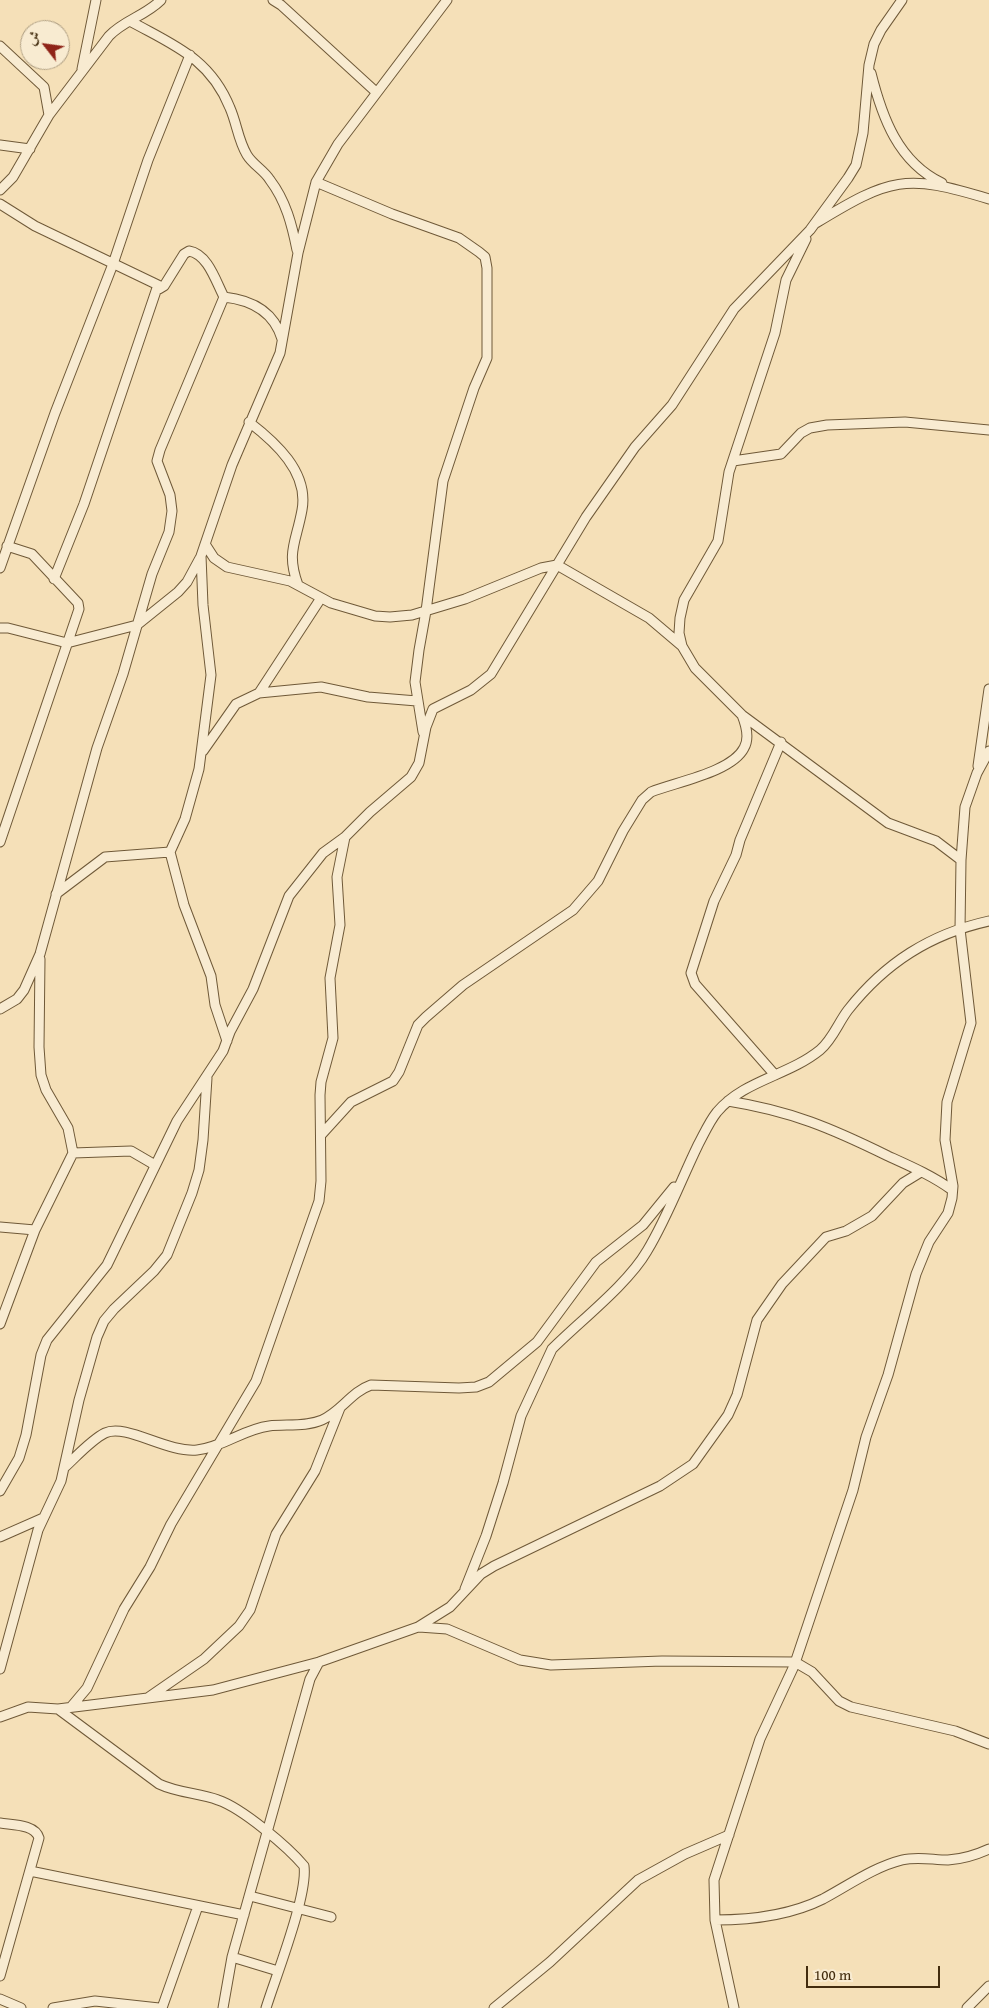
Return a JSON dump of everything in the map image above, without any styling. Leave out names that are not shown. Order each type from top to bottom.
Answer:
[{"type":"street","points":[[82,72],[96,0]]},
{"type":"street","points":[[0,190],[13,177],[49,115],[113,32],[130,20],[145,14],[161,0]]},
{"type":"street","points":[[273,0],[281,5],[376,92]]},
{"type":"street","points":[[0,628],[8,628],[67,643],[137,625],[178,592],[187,582],[201,556],[249,422],[273,372],[283,342],[298,253],[316,182],[338,144],[447,0]]},
{"type":"street","points":[[0,1491],[12,1474],[26,1435],[41,1355],[47,1340],[106,1265],[177,1121],[220,1058],[226,1041],[252,989],[289,896],[323,852],[346,837],[370,812],[411,777],[419,763],[426,727],[433,709],[471,690],[491,674],[586,517],[635,447],[672,405],[734,309],[812,227],[856,165],[863,133],[869,65],[881,30],[902,0]]},
{"type":"street","points":[[130,20],[190,55],[206,68],[230,108],[244,148],[251,161],[269,178],[287,210],[298,253]]},
{"type":"street","points":[[0,46],[44,87],[49,115]]},
{"type":"street","points":[[0,568],[55,413],[113,264],[148,160],[190,55]]},
{"type":"street","points":[[869,65],[879,105],[892,134],[918,168],[949,187]]},
{"type":"street","points":[[0,145],[30,149]]},
{"type":"street","points":[[316,182],[392,214],[458,238],[485,258],[487,268],[487,358],[474,388],[443,481],[426,611],[416,667],[416,701],[424,738]]},
{"type":"street","points":[[682,646],[679,626],[684,600],[708,562],[718,541],[724,494],[775,333],[786,280],[812,227],[859,197],[897,183],[915,182],[949,187],[989,199]]},
{"type":"street","points":[[0,204],[35,226],[158,285],[159,289],[164,286],[184,254],[189,251],[195,252],[207,264],[224,297],[160,450],[157,461],[170,496],[172,512],[169,532],[152,574],[97,748],[40,954],[24,990],[17,999],[0,1008]]},
{"type":"street","points":[[54,579],[84,504],[158,285]]},
{"type":"street","points":[[224,297],[238,300],[268,313],[278,326],[283,342]]},
{"type":"street","points":[[249,422],[283,451],[299,483],[303,496],[291,560],[298,586]]},
{"type":"street","points":[[733,461],[781,454],[801,433],[810,428],[827,425],[905,422],[989,430]]},
{"type":"street","points":[[205,544],[220,564],[277,577],[338,606],[375,616],[412,616],[510,582],[541,568],[557,565],[649,618],[682,646],[695,668],[742,714],[888,823],[936,841],[961,860]]},
{"type":"street","points":[[0,842],[79,608],[78,603],[54,579],[41,561],[32,554],[7,546]]},
{"type":"street","points":[[201,556],[203,605],[211,676],[199,769],[185,819],[170,852],[184,905],[211,976],[215,1005],[226,1041]]},
{"type":"street","points":[[259,693],[321,598]]},
{"type":"street","points":[[202,752],[229,711],[236,704],[259,693],[321,687],[368,696],[416,701]]},
{"type":"street","points":[[977,773],[989,689]]},
{"type":"street","points":[[321,1135],[350,1102],[393,1081],[399,1072],[413,1035],[426,1017],[463,985],[573,910],[598,881],[623,830],[642,800],[651,792],[726,766],[738,757],[745,747],[747,734],[742,714]]},
{"type":"street","points":[[775,1075],[695,984],[691,972],[714,901],[736,855],[740,840],[781,742]]},
{"type":"street","points":[[734,2008],[715,1920],[714,1880],[766,1726],[779,1702],[795,1662],[853,1490],[866,1437],[888,1375],[916,1274],[929,1242],[948,1213],[952,1190],[945,1140],[947,1102],[971,1030],[960,929],[961,860],[965,807],[977,773],[989,751]]},
{"type":"street","points":[[71,1707],[87,1688],[113,1628],[150,1567],[171,1524],[256,1381],[265,1361],[319,1201],[321,1191],[320,1082],[333,1038],[331,968],[341,916],[337,877],[346,837]]},
{"type":"street","points":[[56,894],[105,857],[170,852]]},
{"type":"street","points":[[462,1596],[489,1527],[521,1416],[552,1349],[635,1269],[656,1234],[683,1175],[710,1124],[728,1101],[744,1089],[775,1075],[820,1050],[831,1038],[848,1010],[889,966],[932,939],[989,921]]},
{"type":"street","points":[[0,1324],[36,1230],[73,1154],[68,1128],[46,1090],[41,1075],[38,1047],[40,954]]},
{"type":"street","points":[[0,1669],[38,1530],[65,1467],[79,1400],[104,1321],[167,1255],[192,1193],[199,1170],[203,1140],[207,1075]]},
{"type":"street","points":[[728,1101],[769,1108],[808,1120],[921,1172],[952,1190]]},
{"type":"street","points":[[73,1154],[131,1151],[155,1165]]},
{"type":"street","points":[[0,1717],[28,1707],[58,1709],[213,1690],[319,1662],[418,1627],[450,1607],[481,1574],[506,1558],[660,1486],[693,1464],[728,1415],[737,1395],[757,1320],[765,1306],[826,1237],[846,1231],[872,1216],[903,1183],[921,1172]]},
{"type":"street","points":[[65,1467],[103,1433],[111,1430],[124,1430],[169,1448],[198,1450],[218,1445],[267,1426],[320,1421],[340,1408],[360,1389],[371,1385],[476,1387],[496,1377],[537,1342],[596,1262],[643,1225],[683,1175]]},
{"type":"street","points":[[0,1227],[36,1230]]},
{"type":"street","points":[[147,1698],[204,1660],[238,1626],[250,1610],[276,1534],[315,1471],[340,1408]]},
{"type":"street","points":[[0,1537],[43,1518]]},
{"type":"street","points":[[418,1627],[447,1629],[520,1660],[551,1665],[662,1662],[795,1662],[812,1672],[839,1701],[851,1708],[954,1730],[989,1744]]},
{"type":"street","points":[[223,2008],[232,1957],[310,1679],[319,1662]]},
{"type":"street","points":[[58,1709],[159,1784],[170,1789],[220,1800],[267,1833],[304,1866],[306,1874],[297,1909],[266,2008]]},
{"type":"street","points":[[0,1824],[32,1829],[38,1833],[39,1838],[0,1976]]},
{"type":"street","points":[[494,2008],[550,1962],[638,1880],[685,1854],[729,1835]]},
{"type":"street","points":[[715,1920],[749,1920],[812,1904],[877,1869],[903,1859],[948,1860],[970,1857],[989,1849]]},
{"type":"street","points":[[30,1871],[244,1915]]},
{"type":"street","points":[[250,1896],[331,1917]]},
{"type":"street","points":[[162,2008],[198,1906]]},
{"type":"street","points":[[232,1957],[278,1971]]},
{"type":"street","points":[[967,2008],[989,1986]]},
{"type":"street","points":[[0,1999],[21,2008]]},
{"type":"street","points":[[53,2008],[92,2005],[159,2008]]}]
